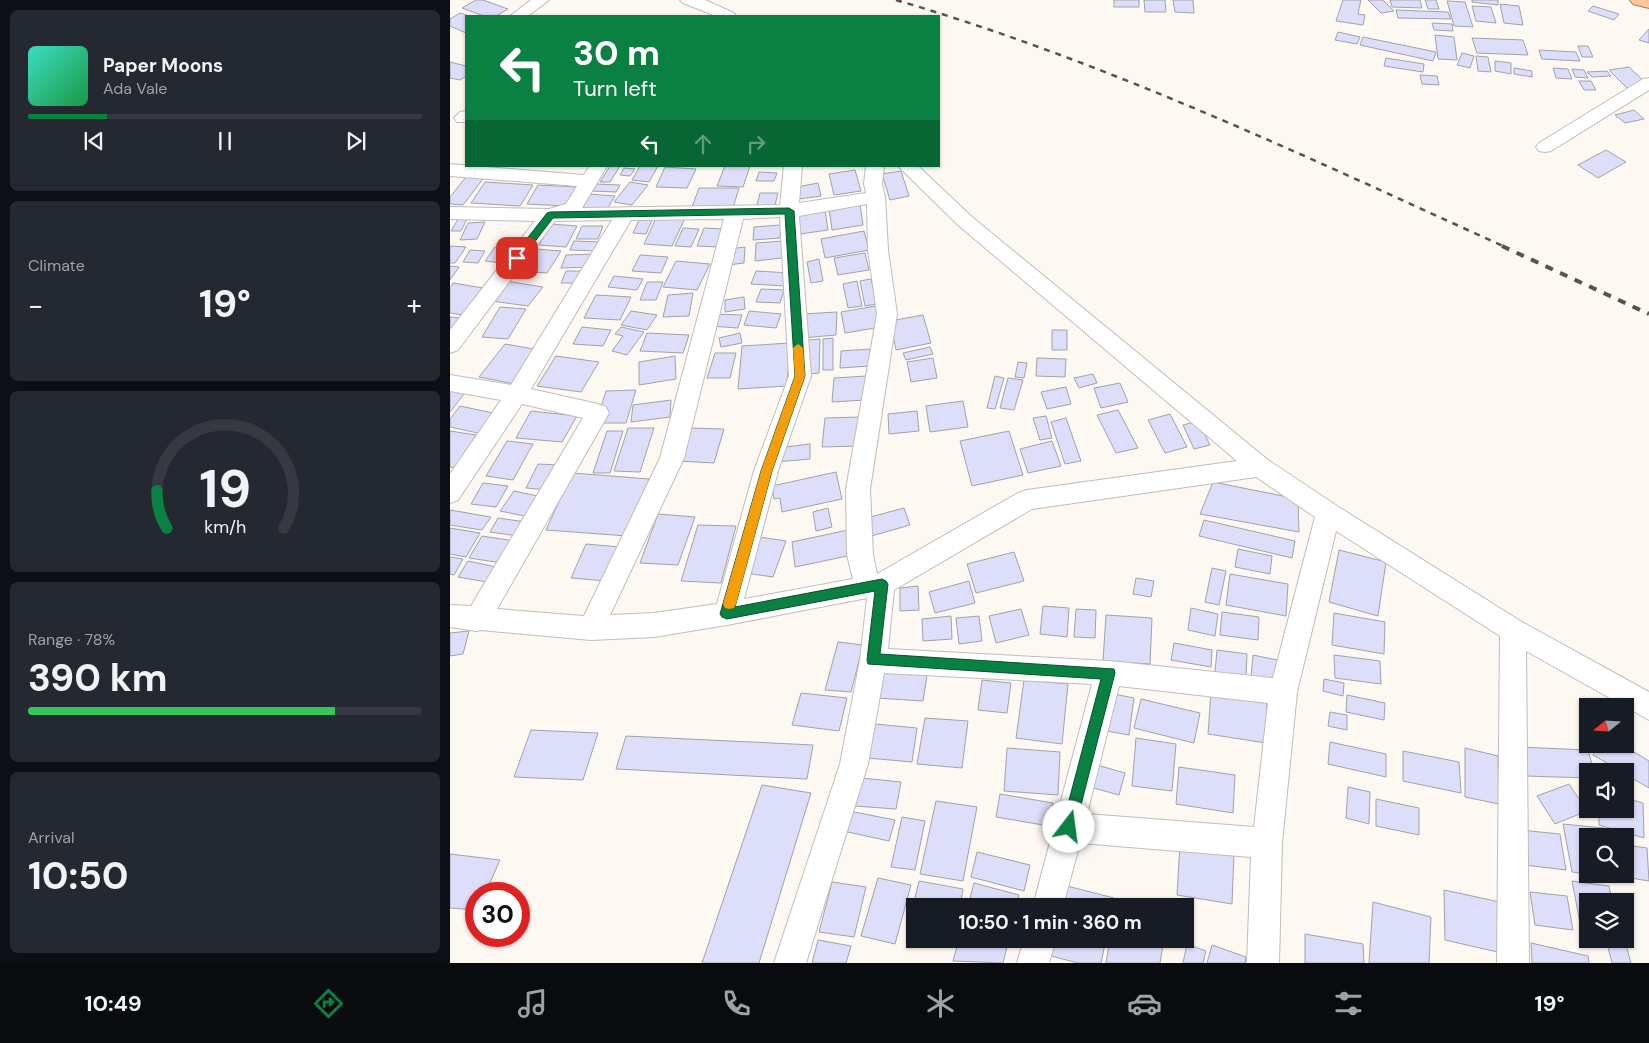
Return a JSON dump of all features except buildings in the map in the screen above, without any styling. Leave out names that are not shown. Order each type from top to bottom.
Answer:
[{"type":"main road","points":[[1639,0],[1649,4]]},
{"type":"street","points":[[519,15],[541,0]]},
{"type":"street","points":[[688,0],[726,15]]},
{"type":"street","points":[[1545,147],[1649,83]]},
{"type":"street","points":[[727,614],[766,471],[800,376],[789,211],[793,167]]},
{"type":"street","points":[[790,963],[854,764],[873,660],[875,585],[860,555],[858,489],[887,314],[878,250],[876,197],[873,184],[875,167]]},
{"type":"street","points":[[908,167],[965,221],[1260,467],[1328,513],[1513,630],[1649,707]]},
{"type":"street","points":[[450,170],[593,174],[573,208],[550,215],[450,345]]},
{"type":"street","points":[[450,213],[550,215],[789,211],[876,197]]},
{"type":"street","points":[[591,628],[672,458],[735,213]]},
{"type":"street","points":[[450,493],[517,394],[625,214]]},
{"type":"street","points":[[450,384],[517,394],[598,413],[476,620]]},
{"type":"street","points":[[450,616],[476,620],[591,628],[654,625],[727,614],[875,585],[1027,500],[1260,467]]},
{"type":"street","points":[[1263,963],[1267,843],[1283,692],[1328,513]]},
{"type":"street","points":[[1513,630],[1513,963]]},
{"type":"street","points":[[873,660],[1109,673],[1283,692]]},
{"type":"street","points":[[1050,898],[1109,673]]},
{"type":"street","points":[[1069,827],[1267,843]]},
{"type":"street","points":[[1033,963],[1037,948]]},
{"type":"railway","points":[[896,0],[975,25],[1129,81],[1280,145],[1505,247]]},
{"type":"railway","points":[[1502,246],[1649,314]]},
{"type":"slow traffic","points":[[729,604],[766,471],[800,376],[798,348]]},
{"type":"route","points":[[517,258],[550,215],[789,211],[800,376],[766,471],[727,614],[882,584],[873,660],[1109,673],[1069,827]]}]
